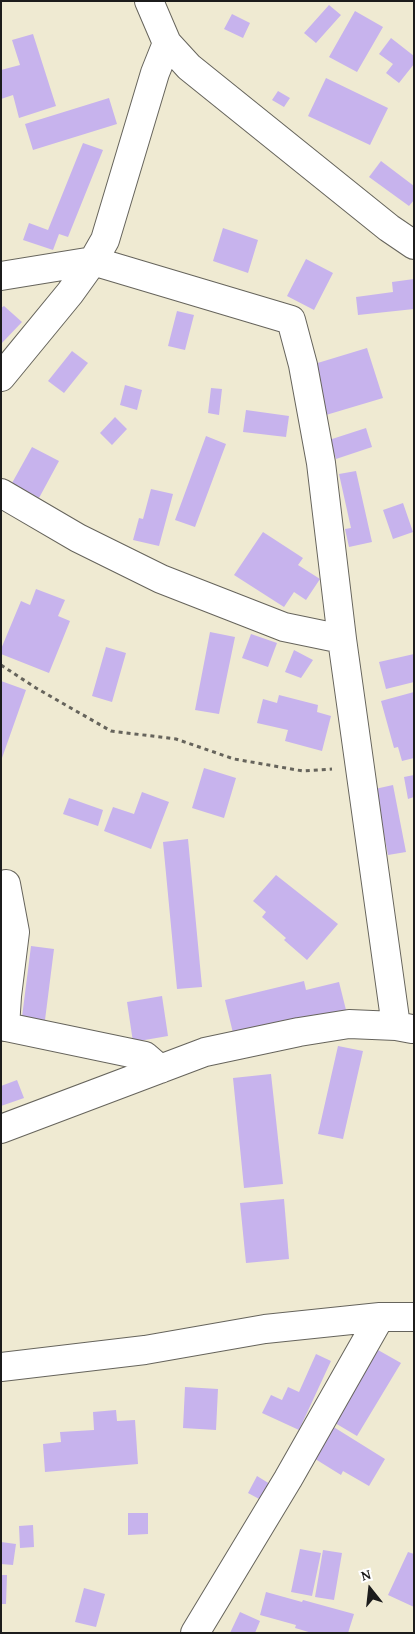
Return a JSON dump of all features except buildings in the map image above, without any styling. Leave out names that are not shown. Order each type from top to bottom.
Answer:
[{"type":"street","points":[[149,1],[167,43],[189,67],[389,228],[411,236]]},
{"type":"street","points":[[1,377],[70,293],[106,240],[155,73],[167,43]]},
{"type":"street","points":[[1,1129],[206,1052],[300,1032],[349,1024],[405,1028],[360,767],[342,639],[321,463],[303,365],[291,320],[93,261],[4,269]]},
{"type":"street","points":[[1,493],[78,538],[161,579],[284,627],[342,639]]},
{"type":"street","points":[[6,884],[14,932],[3,1027],[145,1056],[160,1069]]},
{"type":"street","points":[[1,1367],[145,1350],[265,1329],[380,1317],[414,1317]]},
{"type":"street","points":[[195,1633],[288,1479],[380,1317]]},
{"type":"path","points":[[1,664],[36,688],[111,731],[176,739],[234,760],[303,771],[360,767]]}]
